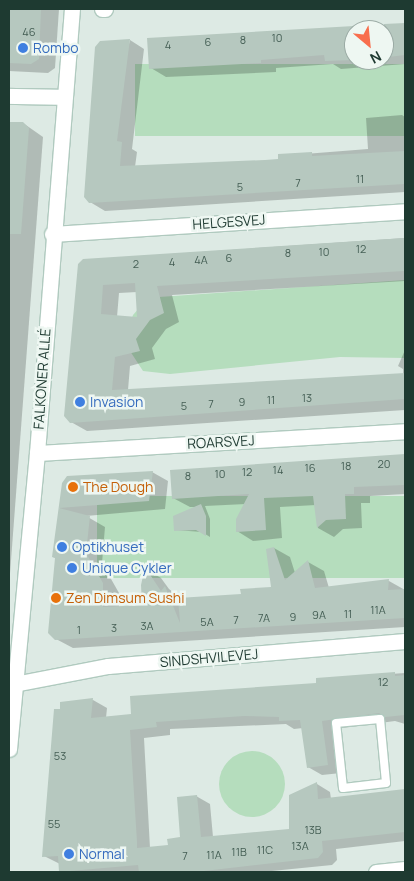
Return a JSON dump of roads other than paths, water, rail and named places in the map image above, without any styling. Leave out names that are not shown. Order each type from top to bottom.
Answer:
[{"type":"street","name":"FALKONER ALLÉ","points":[[9,749],[13,652],[37,453],[52,234],[72,9]]},
{"type":"street","points":[[9,96],[64,97]]},
{"type":"street","name":"HELGESVEJ","points":[[52,234],[405,211]]},
{"type":"street","name":"ROARSVEJ","points":[[37,453],[405,431]]},
{"type":"street","name":"SINDSHVILEVEJ","points":[[11,685],[108,666],[405,641]]},
{"type":"street","points":[[376,872],[405,869]]},
{"type":"lane","points":[[380,720],[386,783],[343,788],[336,723],[380,720]]},
{"type":"place","name":"Rombo","points":[[23,48]]},
{"type":"place","name":"Invasion","points":[[80,402]]},
{"type":"place","name":"The Dough","points":[[73,487]]},
{"type":"place","name":"Optikhuset","points":[[62,547]]},
{"type":"place","name":"Unique Cykler","points":[[72,568]]},
{"type":"place","name":"Zen Dimsum Sushi","points":[[56,598]]},
{"type":"place","name":"Normal","points":[[69,854]]}]
